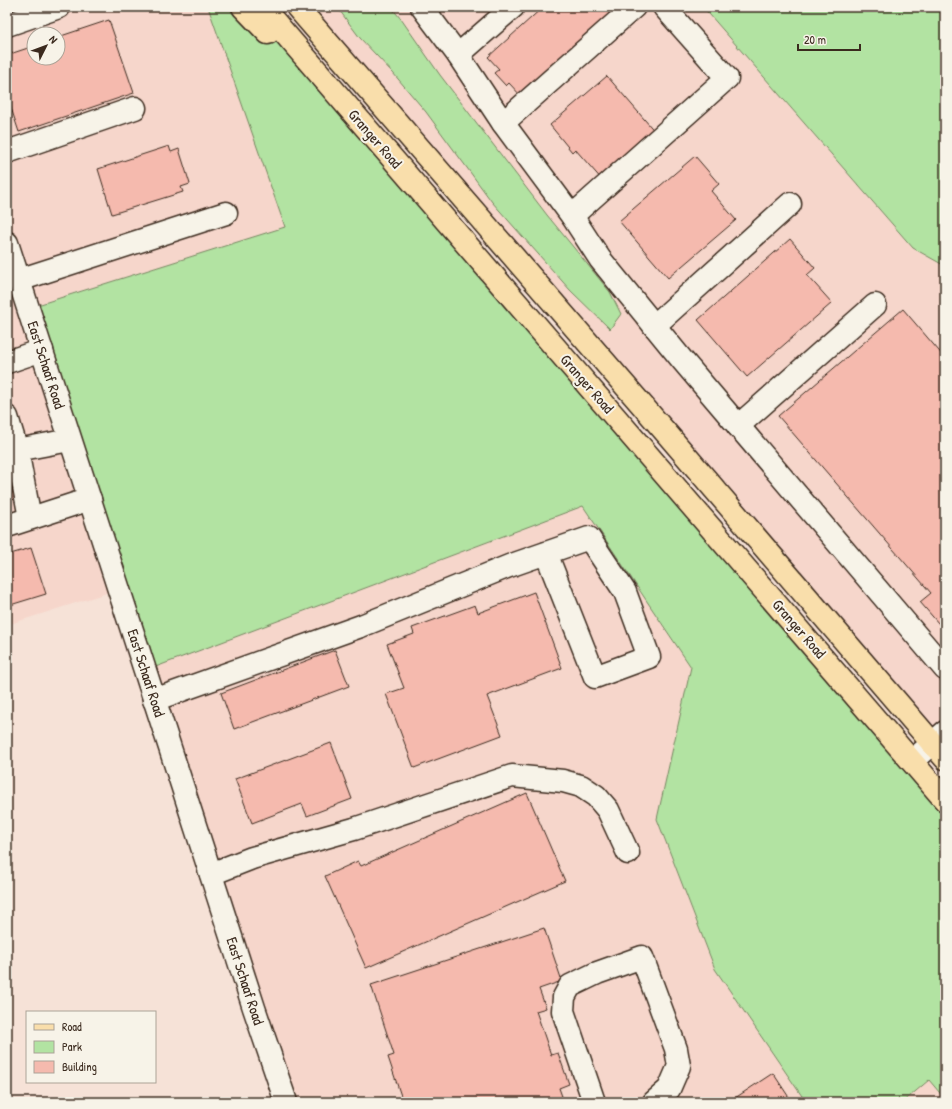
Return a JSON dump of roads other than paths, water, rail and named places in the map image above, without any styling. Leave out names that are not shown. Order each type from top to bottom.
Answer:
[{"type":"main road","points":[[243,7],[399,167]]},
{"type":"main road","name":"Granger Road","points":[[262,7],[945,800]]},
{"type":"main road","name":"Granger Road","points":[[297,7],[678,447],[941,744]]},
{"type":"street","points":[[7,25],[59,7]]},
{"type":"street","points":[[458,55],[513,7]]},
{"type":"street","points":[[502,123],[634,7]]},
{"type":"street","points":[[572,216],[728,78],[664,7]]},
{"type":"street","points":[[427,14],[458,55],[502,123],[572,216],[600,259],[683,361],[945,669]]},
{"type":"street","points":[[7,152],[136,108]]},
{"type":"street","points":[[654,326],[790,204]]},
{"type":"street","points":[[19,280],[226,212]]},
{"type":"street","name":"East Schaaf Road","points":[[7,243],[210,874],[286,1102]]},
{"type":"street","points":[[738,426],[875,305]]},
{"type":"street","points":[[7,362],[42,350]]},
{"type":"street","points":[[7,417],[17,450],[30,518]]},
{"type":"street","points":[[17,450],[70,440]]},
{"type":"street","points":[[7,526],[90,499]]},
{"type":"street","points":[[154,700],[362,626],[509,566],[546,553],[589,538],[625,592],[649,657],[595,677],[546,553]]},
{"type":"street","name":"Granger Road","points":[[912,761],[941,744]]},
{"type":"street","points":[[210,874],[252,858],[354,829],[512,776],[563,781],[581,786],[596,796],[608,810],[628,853]]},
{"type":"street","points":[[594,1102],[563,1011],[564,997],[570,986],[597,973],[642,957],[676,1049],[678,1066],[669,1089],[654,1102]]}]
